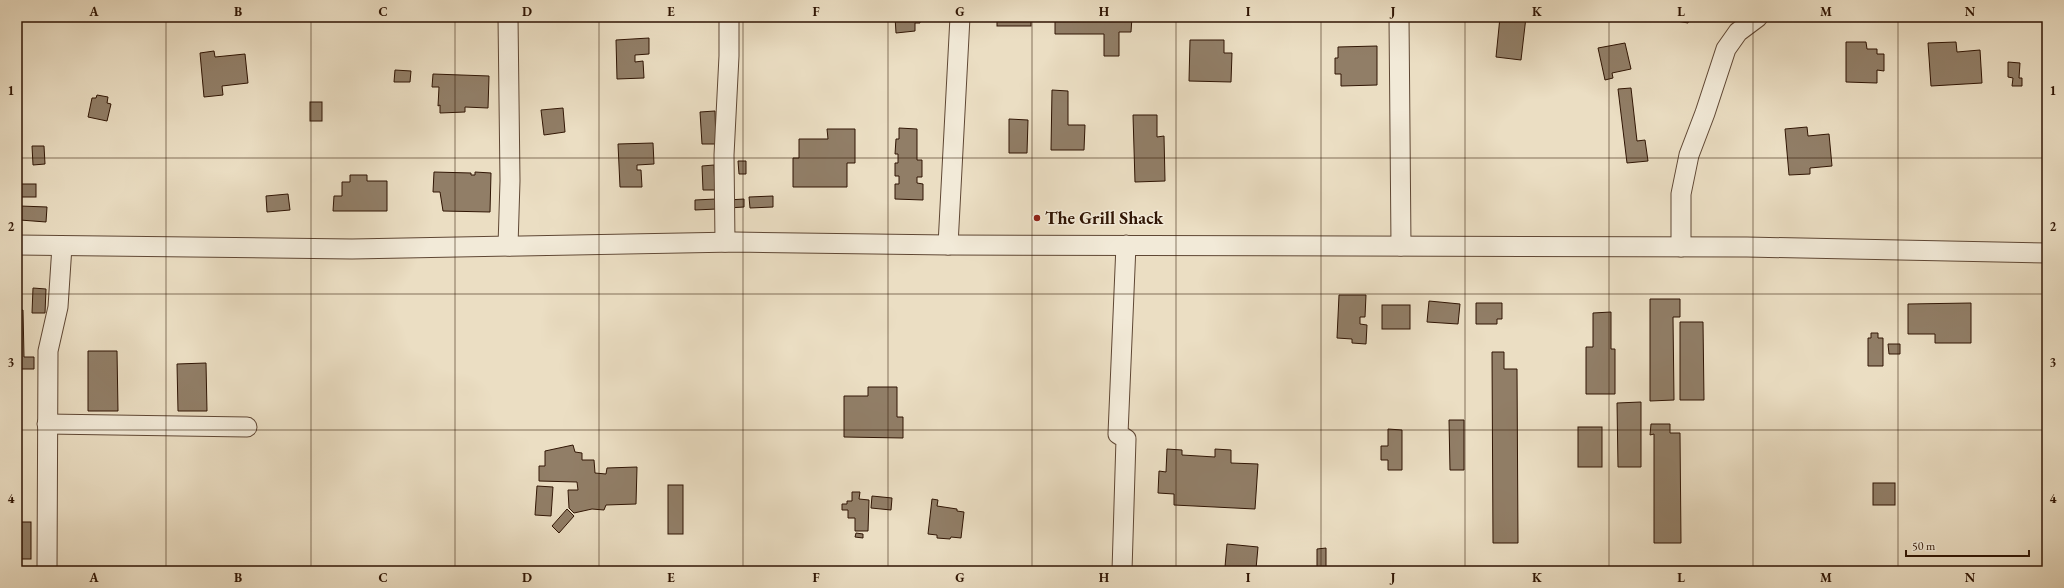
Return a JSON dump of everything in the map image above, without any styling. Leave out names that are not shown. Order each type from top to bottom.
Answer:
[{"type":"street","points":[[508,17],[510,181],[508,246]]},
{"type":"street","points":[[725,242],[724,155],[729,56],[729,17]]},
{"type":"street","points":[[948,245],[960,17]]},
{"type":"street","points":[[1399,17],[1401,246]]},
{"type":"street","points":[[1681,247],[1681,194],[1689,155],[1705,113],[1726,49],[1738,32],[1758,17]]},
{"type":"street","points":[[17,245],[352,249],[725,242],[948,245],[1681,247],[2047,252]]},
{"type":"street","points":[[1122,571],[1126,439],[1118,434],[1126,245]]},
{"type":"street","points":[[47,571],[48,351],[58,307],[62,246]]},
{"type":"street","points":[[47,424],[247,426]]},
{"type":"building","points":[[546,17],[565,17],[566,19],[547,20]]},
{"type":"building","points":[[895,17],[920,17],[920,23],[915,23],[915,31],[896,33]]},
{"type":"building","points":[[997,17],[1031,17],[1031,26],[997,26]]},
{"type":"building","points":[[1055,17],[1132,17],[1131,32],[1119,32],[1119,56],[1104,56],[1104,34],[1055,34]]},
{"type":"building","points":[[1500,17],[1526,17],[1521,60],[1496,57]]},
{"type":"building","points":[[1672,17],[1690,17],[1688,23],[1671,20]]},
{"type":"building","points":[[649,38],[649,54],[635,55],[635,62],[643,61],[644,78],[617,79],[616,40]]},
{"type":"building","points":[[1190,40],[1224,40],[1224,53],[1232,53],[1231,82],[1189,81]]},
{"type":"building","points":[[1846,42],[1866,42],[1867,49],[1877,49],[1877,54],[1884,54],[1884,71],[1877,70],[1877,83],[1846,82]]},
{"type":"building","points":[[1956,42],[1957,52],[1980,50],[1982,83],[1931,86],[1928,43]]},
{"type":"building","points":[[1625,43],[1631,69],[1612,73],[1613,78],[1605,80],[1598,48]]},
{"type":"building","points":[[1377,46],[1377,85],[1341,86],[1341,74],[1335,74],[1335,58],[1338,58],[1338,47]]},
{"type":"building","points":[[214,51],[215,57],[245,54],[248,83],[222,86],[223,95],[204,97],[200,53]]},
{"type":"building","points":[[2008,62],[2020,63],[2019,78],[2022,78],[2022,86],[2012,86],[2013,78],[2008,77]]},
{"type":"building","points":[[395,70],[411,71],[410,82],[394,82]]},
{"type":"building","points":[[433,74],[489,76],[488,108],[465,107],[465,112],[440,113],[440,105],[438,106],[439,87],[432,87]]},
{"type":"building","points":[[1631,88],[1637,141],[1645,140],[1648,161],[1627,163],[1618,89]]},
{"type":"building","points":[[1052,90],[1068,91],[1068,125],[1085,125],[1084,150],[1051,150]]},
{"type":"building","points":[[97,95],[108,97],[107,103],[111,104],[107,121],[88,117],[92,98],[96,98]]},
{"type":"building","points":[[310,102],[322,102],[322,121],[310,121]]},
{"type":"building","points":[[563,108],[565,132],[544,135],[541,110]]},
{"type":"building","points":[[715,111],[716,144],[702,144],[700,112]]},
{"type":"building","points":[[1133,115],[1157,115],[1157,137],[1164,136],[1165,181],[1135,182]]},
{"type":"building","points":[[1009,119],[1028,120],[1027,153],[1009,153]]},
{"type":"building","points":[[1807,127],[1808,136],[1829,134],[1832,166],[1810,168],[1810,174],[1789,175],[1785,129]]},
{"type":"building","points":[[899,128],[917,129],[917,160],[922,160],[922,177],[917,177],[917,183],[923,184],[923,200],[895,199],[895,184],[899,184],[899,176],[895,176],[895,163],[898,163],[898,154],[895,154],[896,139],[899,139]]},
{"type":"building","points":[[827,129],[855,129],[855,163],[847,163],[847,187],[793,187],[793,158],[799,158],[799,139],[828,139]]},
{"type":"building","points":[[653,143],[654,164],[637,165],[637,170],[641,170],[642,187],[620,187],[618,144]]},
{"type":"building","points":[[32,146],[44,146],[45,164],[33,165]]},
{"type":"building","points":[[738,161],[746,161],[746,174],[739,174]]},
{"type":"building","points":[[714,165],[715,190],[703,190],[702,166]]},
{"type":"building","points":[[434,172],[471,173],[471,175],[475,175],[475,172],[491,173],[490,212],[443,211],[440,192],[433,192]]},
{"type":"building","points":[[350,175],[367,175],[367,181],[387,181],[387,211],[333,211],[334,196],[342,196],[342,182],[350,182]]},
{"type":"building","points":[[17,184],[36,184],[36,197],[17,197]]},
{"type":"building","points":[[288,194],[290,210],[267,212],[266,196]]},
{"type":"building","points":[[773,196],[773,207],[750,208],[749,197]]},
{"type":"building","points":[[716,199],[717,209],[695,210],[695,200]]},
{"type":"building","points":[[744,199],[744,207],[728,208],[728,200]]},
{"type":"building","points":[[20,206],[47,207],[46,222],[20,220]]},
{"type":"building","points":[[33,288],[46,289],[45,313],[32,313]]},
{"type":"building","points":[[1339,295],[1366,295],[1365,317],[1360,317],[1360,324],[1367,325],[1366,344],[1352,343],[1352,339],[1337,338]]},
{"type":"building","points":[[1650,299],[1680,299],[1680,317],[1673,317],[1674,400],[1650,401]]},
{"type":"building","points":[[1429,301],[1460,304],[1458,324],[1427,322]]},
{"type":"building","points":[[1476,303],[1502,303],[1502,319],[1497,319],[1497,324],[1476,324]]},
{"type":"building","points":[[1971,303],[1971,343],[1935,343],[1935,334],[1908,334],[1908,304]]},
{"type":"building","points":[[1382,305],[1410,305],[1410,329],[1382,329]]},
{"type":"building","points":[[17,310],[23,310],[24,357],[34,357],[34,369],[17,369]]},
{"type":"building","points":[[1611,312],[1611,349],[1615,349],[1615,394],[1586,394],[1586,347],[1593,347],[1593,313]]},
{"type":"building","points":[[1680,322],[1703,322],[1704,400],[1680,400]]},
{"type":"building","points":[[1871,333],[1878,333],[1878,338],[1883,338],[1883,366],[1868,366],[1868,338],[1871,338]]},
{"type":"building","points":[[1888,344],[1900,344],[1900,354],[1889,354]]},
{"type":"building","points":[[88,351],[117,351],[118,411],[88,411]]},
{"type":"building","points":[[1492,352],[1504,352],[1504,369],[1517,369],[1518,543],[1493,543]]},
{"type":"building","points":[[206,363],[207,411],[178,411],[177,364]]},
{"type":"building","points":[[868,387],[897,387],[897,417],[903,417],[903,438],[844,437],[844,396],[868,396]]},
{"type":"building","points":[[1641,402],[1641,467],[1618,467],[1617,403]]},
{"type":"building","points":[[1449,420],[1464,420],[1464,470],[1450,470]]},
{"type":"building","points":[[1651,424],[1670,424],[1670,433],[1680,433],[1681,543],[1654,543],[1654,434],[1650,435]]},
{"type":"building","points":[[1578,427],[1602,427],[1602,467],[1578,467]]},
{"type":"building","points":[[1388,429],[1402,430],[1402,470],[1388,470],[1388,460],[1381,460],[1381,446],[1388,446]]},
{"type":"building","points":[[573,445],[575,452],[582,453],[582,460],[594,460],[595,473],[606,474],[607,468],[637,467],[636,504],[606,505],[604,510],[592,509],[574,513],[569,508],[568,490],[578,490],[577,482],[539,481],[539,466],[545,466],[545,451]]},
{"type":"building","points":[[1167,449],[1182,450],[1182,455],[1215,457],[1215,449],[1231,450],[1231,463],[1258,464],[1255,509],[1174,505],[1174,494],[1158,493],[1159,471],[1166,472]]},
{"type":"building","points":[[1873,483],[1895,483],[1895,505],[1873,505]]},
{"type":"building","points":[[668,485],[683,485],[683,534],[668,534]]},
{"type":"building","points":[[537,486],[553,487],[551,516],[535,515]]},
{"type":"building","points":[[852,492],[860,492],[859,499],[869,500],[868,531],[855,531],[855,518],[848,518],[848,510],[842,510],[842,504],[847,504],[847,501],[852,501]]},
{"type":"building","points":[[872,496],[892,498],[891,510],[871,508]]},
{"type":"building","points":[[932,499],[938,500],[937,506],[957,509],[957,511],[964,512],[961,538],[937,538],[937,535],[928,534]]},
{"type":"building","points":[[567,509],[574,516],[559,533],[552,526]]},
{"type":"building","points":[[21,522],[31,522],[31,559],[21,559]]},
{"type":"building","points":[[856,533],[863,534],[863,538],[855,537]]},
{"type":"building","points":[[1227,544],[1258,547],[1256,569],[1225,567]]},
{"type":"building","points":[[1326,548],[1326,571],[1317,571],[1317,549]]},
{"type":"place","name":"The Grill Shack","points":[[1037,218]]}]
